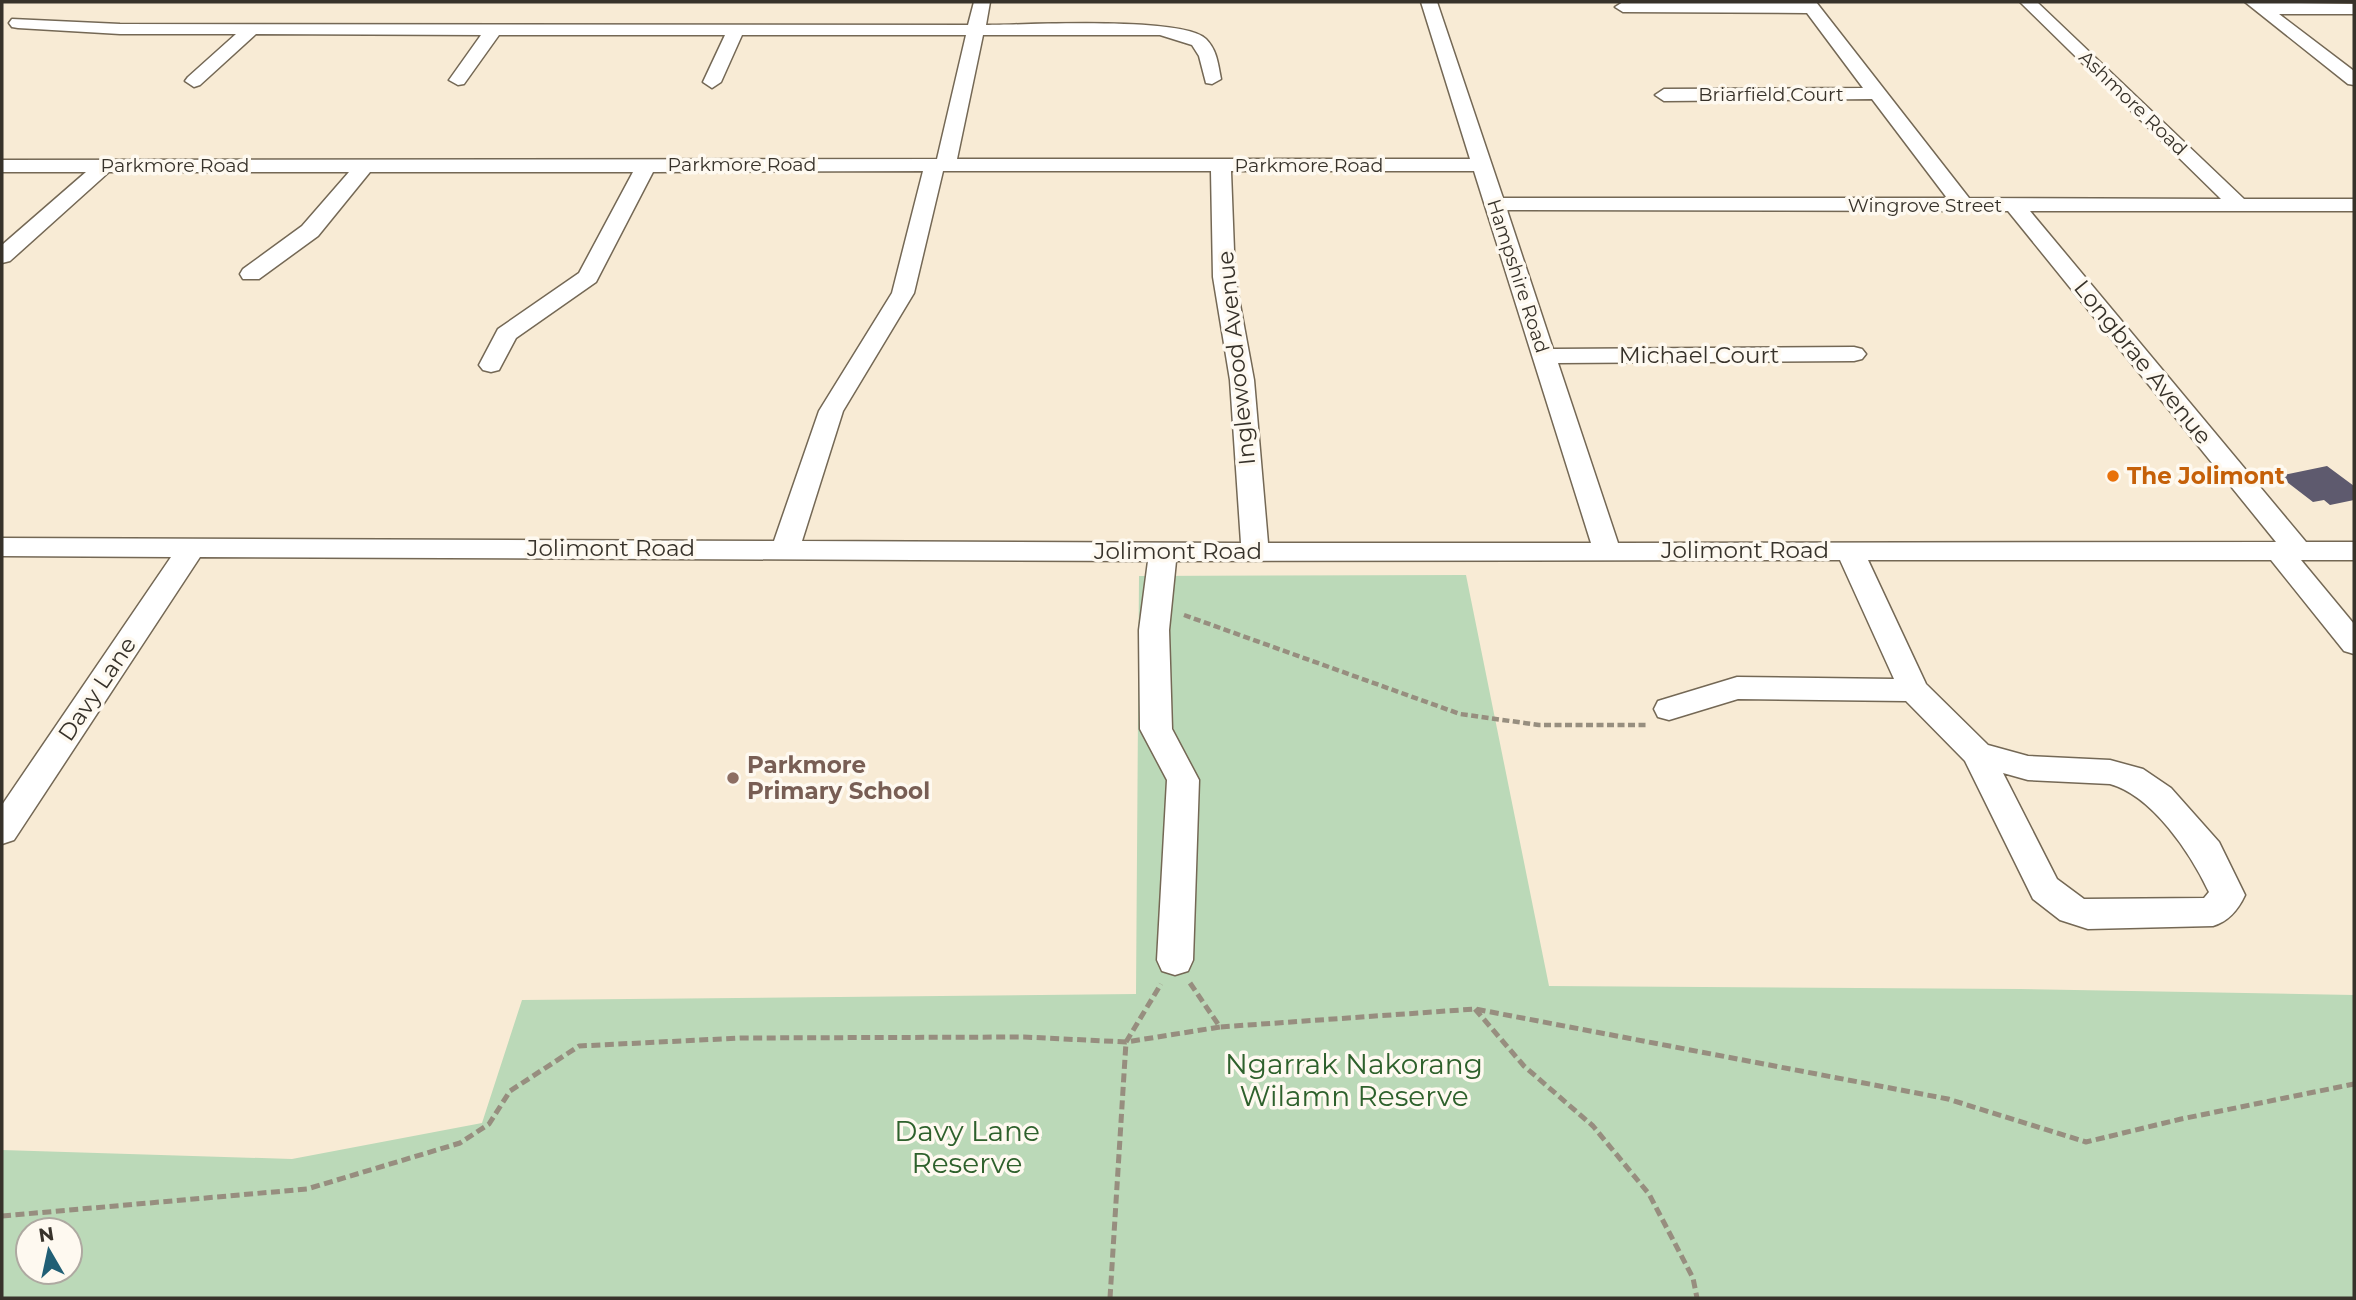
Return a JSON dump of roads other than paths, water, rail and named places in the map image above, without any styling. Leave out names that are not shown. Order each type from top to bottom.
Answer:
[{"type":"street","points":[[786,548],[831,411],[903,293],[940,165],[982,2]]},
{"type":"street","name":"Hampshire Road","points":[[1429,2],[1607,550]]},
{"type":"street","name":"Ashmore Road","points":[[2028,2],[2239,205]]},
{"type":"street","points":[[1623,7],[1809,5],[1963,205]]},
{"type":"street","points":[[2258,5],[2354,9]]},
{"type":"street","points":[[2258,5],[2354,80]]},
{"type":"street","points":[[2,35],[38,9]]},
{"type":"street","points":[[18,23],[120,29],[1161,30],[1198,41],[1208,56],[1212,79]]},
{"type":"street","points":[[194,81],[252,29]]},
{"type":"street","points":[[457,80],[494,29]]},
{"type":"street","points":[[712,82],[736,30]]},
{"type":"street","name":"Briarfield Court","points":[[1664,95],[1878,93]]},
{"type":"street","points":[[251,274],[310,232],[366,164]]},
{"type":"street","points":[[491,365],[506,334],[588,277],[647,164]]},
{"type":"street","name":"Inglewood Avenue","points":[[1221,165],[1224,277],[1242,380],[1255,550]]},
{"type":"street","name":"Parkmore Road","points":[[2,166],[1482,165]]},
{"type":"street","points":[[2,256],[104,166]]},
{"type":"street","name":"Wingrove Street","points":[[1495,204],[2354,205]]},
{"type":"street","name":"Longbrae Avenue","points":[[2014,205],[2288,551],[2354,644]]},
{"type":"street","name":"Michael Court","points":[[1545,356],[1854,354]]},
{"type":"street","name":"Jolimont Road","points":[[2,547],[786,548],[1163,552],[2354,551]]},
{"type":"street","name":"Davy Lane","points":[[2,831],[191,547]]},
{"type":"street","points":[[1849,550],[1914,690],[1977,754],[2045,889],[2072,911],[2088,915],[2213,912],[2228,895],[2207,851],[2159,797],[2132,778],[2110,772],[2028,768],[1977,754]]},
{"type":"street","points":[[1163,552],[1154,630],[1156,729],[1183,780],[1175,960]]},
{"type":"street","points":[[1669,709],[1737,688],[1914,690]]},
{"type":"place","name":"The Jolimont","points":[[2113,476]]},
{"type":"place","name":"Parkmore Primary School","points":[[733,778]]},
{"type":"park label","name":"Ngarrak Nakorang Wilamn Reserve","points":[[1354,1080]]},
{"type":"park label","name":"Davy Lane Reserve","points":[[967,1147]]}]
